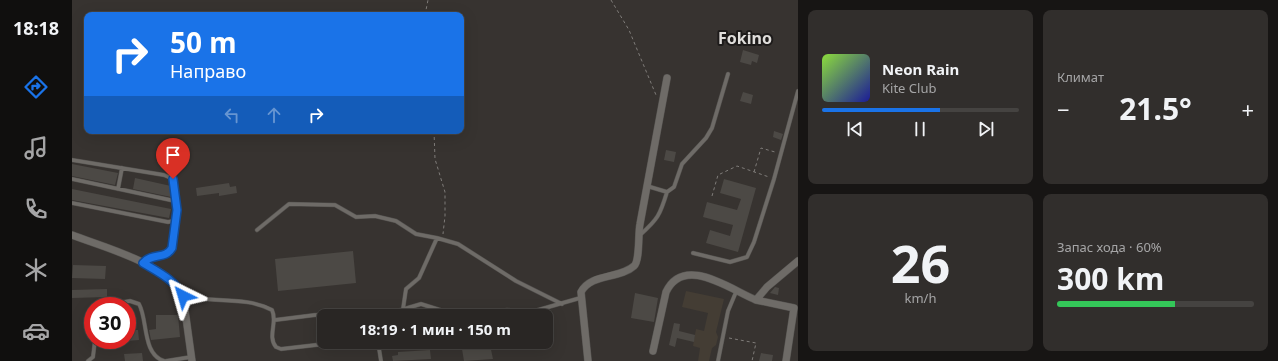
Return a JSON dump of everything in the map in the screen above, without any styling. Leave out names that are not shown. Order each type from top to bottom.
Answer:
[{"type":"street","points":[[588,361],[580,298],[581,292],[589,282],[634,266],[637,262],[638,238],[667,78]]},
{"type":"street","points":[[72,235],[143,263],[164,275],[178,287],[183,296],[192,359]]},
{"type":"street","points":[[756,300],[767,287],[798,261]]},
{"type":"street","points":[[653,351],[666,292],[670,283],[684,276],[703,276],[717,280],[736,292],[756,300],[794,308],[786,361]]},
{"type":"lane","points":[[638,238],[655,222],[660,214],[668,192],[674,187],[682,164],[706,138],[712,128],[728,74]]},
{"type":"lane","points":[[693,252],[730,262],[747,257],[754,242],[774,179],[798,91]]},
{"type":"lane","points":[[72,160],[170,176],[175,183],[176,215],[172,248],[169,253],[165,255],[154,255],[143,263]]},
{"type":"lane","points":[[118,189],[122,168]]},
{"type":"lane","points":[[72,179],[175,201]]},
{"type":"lane","points":[[647,186],[668,192]]},
{"type":"lane","points":[[72,203],[168,222],[173,221],[176,215]]},
{"type":"lane","points":[[257,230],[289,204],[335,205],[356,217],[375,216],[396,222],[416,234],[458,244],[516,281],[562,304]]},
{"type":"lane","points":[[437,238],[419,278],[406,289],[403,309],[421,304],[438,309]]},
{"type":"lane","points":[[718,361],[728,311],[736,292]]},
{"type":"lane","points":[[183,296],[264,306],[272,310],[275,320],[272,338],[276,347],[281,349],[317,345]]},
{"type":"lane","points":[[543,309],[580,298]]},
{"type":"lane","points":[[136,304],[142,309],[146,335],[156,357],[165,361],[192,359]]},
{"type":"lane","points":[[275,320],[317,315]]},
{"type":"lane","points":[[88,361],[93,357],[94,349]]},
{"type":"lane","points":[[379,349],[381,361]]},
{"type":"path","points":[[426,12],[428,0]]},
{"type":"path","points":[[611,0],[629,30],[662,107]]},
{"type":"path","points":[[434,134],[435,159],[446,192],[443,234],[437,238]]},
{"type":"path","points":[[754,172],[761,148],[781,153]]},
{"type":"path","points":[[712,196],[718,175],[737,166],[774,179]]},
{"type":"path","points":[[722,336],[756,344],[752,361]]},
{"type":"shaded area","points":[[686,291],[724,299],[716,332],[718,337],[716,345],[712,348],[709,361],[698,361],[700,348],[693,346],[696,329],[704,331],[708,313],[682,307]]},
{"type":"building","points":[[743,50],[759,55],[757,63],[752,61],[751,65],[740,62]]},
{"type":"building","points":[[743,92],[753,95],[751,104],[740,101]]},
{"type":"building","points":[[774,131],[783,134],[781,140],[773,137]]},
{"type":"building","points":[[666,150],[676,152],[674,162],[664,160]]},
{"type":"building","points":[[72,164],[118,173],[115,185],[72,176]]},
{"type":"building","points":[[135,178],[171,186],[171,197],[133,189]]},
{"type":"building","points":[[724,179],[756,188],[738,252],[706,243],[710,230],[730,236],[733,225],[703,217],[707,202],[737,210],[741,199],[720,193]]},
{"type":"building","points":[[229,183],[230,187],[236,186],[237,193],[219,196],[219,193],[197,196],[196,188]]},
{"type":"building","points":[[72,189],[171,209],[169,218],[72,200]]},
{"type":"building","points":[[353,251],[356,283],[278,291],[275,259]]},
{"type":"building","points":[[73,265],[106,266],[105,279],[72,278]]},
{"type":"building","points":[[775,287],[779,288],[778,295],[770,293]]},
{"type":"building","points":[[107,289],[107,297],[72,298],[72,290]]},
{"type":"building","points":[[635,293],[658,298],[654,322],[631,318]]},
{"type":"building","points":[[156,315],[178,315],[180,337],[151,340],[149,330],[156,329]]},
{"type":"building","points":[[674,323],[680,324],[679,331],[695,335],[694,342],[677,338],[675,347],[669,345]]},
{"type":"building","points":[[136,330],[138,330],[139,340],[136,340]]},
{"type":"building","points":[[462,349],[491,349],[493,359],[464,361]]},
{"type":"building","points":[[430,350],[431,359],[393,361],[392,356],[398,355],[398,352]]},
{"type":"building","points":[[142,353],[143,361],[125,361],[124,354]]},
{"type":"building","points":[[761,353],[773,355],[772,361],[759,361]]},
{"type":"district","name":"Fokino","points":[[745,38]]},
{"type":"route","points":[[173,179],[176,190],[175,201],[177,210],[172,248],[169,253],[165,255],[154,255],[143,263],[164,275],[178,287],[183,296]]}]
